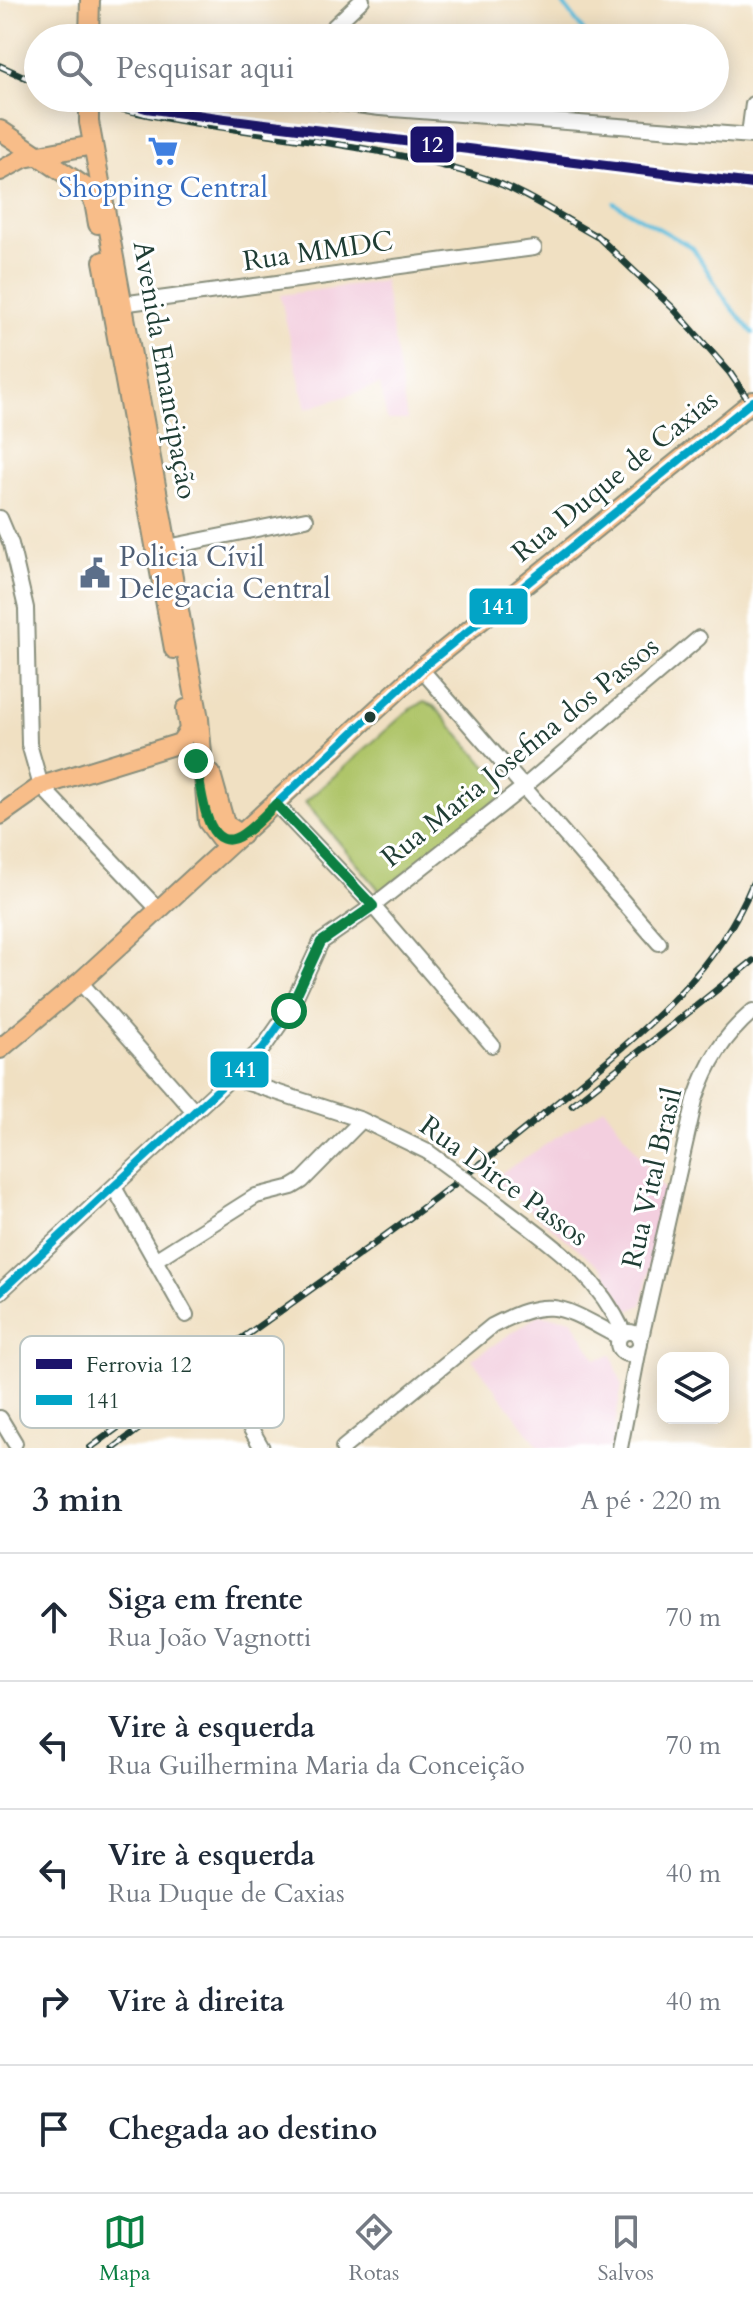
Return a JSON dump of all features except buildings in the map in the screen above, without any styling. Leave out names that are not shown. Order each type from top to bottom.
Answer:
[{"type":"main road","name":"Avenida Emancipação","points":[[89,112],[106,200],[116,304]]},
{"type":"main road","points":[[0,130],[38,156]]},
{"type":"main road","points":[[0,171],[24,158],[93,145]]},
{"type":"main road","name":"Avenida Emancipação","points":[[38,156],[85,187],[97,213],[161,549],[189,722],[188,735],[180,743]]},
{"type":"main road","name":"Rua Duque de Caxias","points":[[0,1049],[80,982],[421,669],[643,486],[753,401]]},
{"type":"main road","name":"Avenida Emancipação","points":[[161,549],[202,742],[208,822],[220,838]]},
{"type":"main road","points":[[202,742],[225,824],[242,835]]},
{"type":"main road","points":[[0,815],[41,786],[180,743],[193,752],[204,799]]},
{"type":"main road","points":[[213,861],[220,838],[242,835]]},
{"type":"street","points":[[337,24],[362,0]]},
{"type":"street","points":[[435,112],[751,135],[753,104]]},
{"type":"street","name":"Rua MMDC","points":[[116,304],[534,248]]},
{"type":"street","points":[[0,518],[11,544],[26,608],[29,744],[41,786],[158,909]]},
{"type":"street","points":[[161,549],[306,519]]},
{"type":"street","name":"Rua Maria Josefina dos Passos","points":[[0,1292],[115,1189],[193,1110],[233,1078],[277,1031],[321,942],[373,906],[525,786],[699,638]]},
{"type":"street","points":[[421,669],[659,943]]},
{"type":"street","points":[[276,804],[373,906],[492,1045]]},
{"type":"street","points":[[80,982],[193,1110]]},
{"type":"street","name":"Rua Vital Brasil","points":[[620,1448],[632,1389],[629,1341],[649,1305],[695,1100],[708,1063],[728,1033],[753,1011]]},
{"type":"street","name":"Rua Dirce Passos","points":[[233,1078],[362,1120],[428,1152],[588,1275],[603,1292],[629,1341]]},
{"type":"street","points":[[155,1260],[256,1196],[292,1187],[302,1181],[362,1120]]},
{"type":"street","points":[[115,1189],[186,1315]]},
{"type":"street","points":[[343,1448],[492,1326],[520,1312],[544,1305],[567,1309],[629,1341]]},
{"type":"street","points":[[0,1418],[15,1443]]},
{"type":"street","points":[[250,1428],[262,1448]]},
{"type":"shaded area","points":[[384,281],[407,420],[387,420],[380,385],[306,409],[280,295]]},
{"type":"shaded area","points":[[604,1107],[665,1190],[642,1305],[629,1311],[603,1269],[492,1179]]},
{"type":"shaded area","points":[[539,1315],[572,1319],[596,1359],[612,1355],[622,1385],[611,1448],[540,1448],[472,1359]]},
{"type":"green space","points":[[424,702],[434,706],[508,791],[381,892],[305,802],[410,709]]},
{"type":"waterway","points":[[560,0],[578,24]]},
{"type":"waterway","points":[[614,203],[693,248],[727,302],[753,333]]},
{"type":"railway","points":[[0,66],[24,77]]},
{"type":"railway","points":[[134,112],[333,143],[434,163],[515,190],[603,240]]},
{"type":"railway","points":[[596,235],[673,308],[730,373],[753,407]]},
{"type":"railway","points":[[245,1336],[502,1148],[643,1030],[717,948],[737,917],[753,883]]},
{"type":"railway","points":[[572,1105],[753,961]]},
{"type":"railway","points":[[90,1448],[117,1428]]},
{"type":"railway","points":[[114,1448],[140,1428]]},
{"type":"rail line","name":"12","points":[[175,112],[753,184]]},
{"type":"transit line","name":"141","points":[[0,1292],[263,1048],[289,1011],[321,942],[373,906],[276,804],[421,669],[753,401]]},
{"type":"place","name":"Shopping Central","points":[[163,151]]},
{"type":"place","name":"Policia Cívil Delegacia Central","points":[[95,573]]},
{"type":"route","points":[[196,761],[208,822],[215,835],[226,839],[242,835],[276,804],[373,906],[321,942],[311,957],[289,1011]]}]
